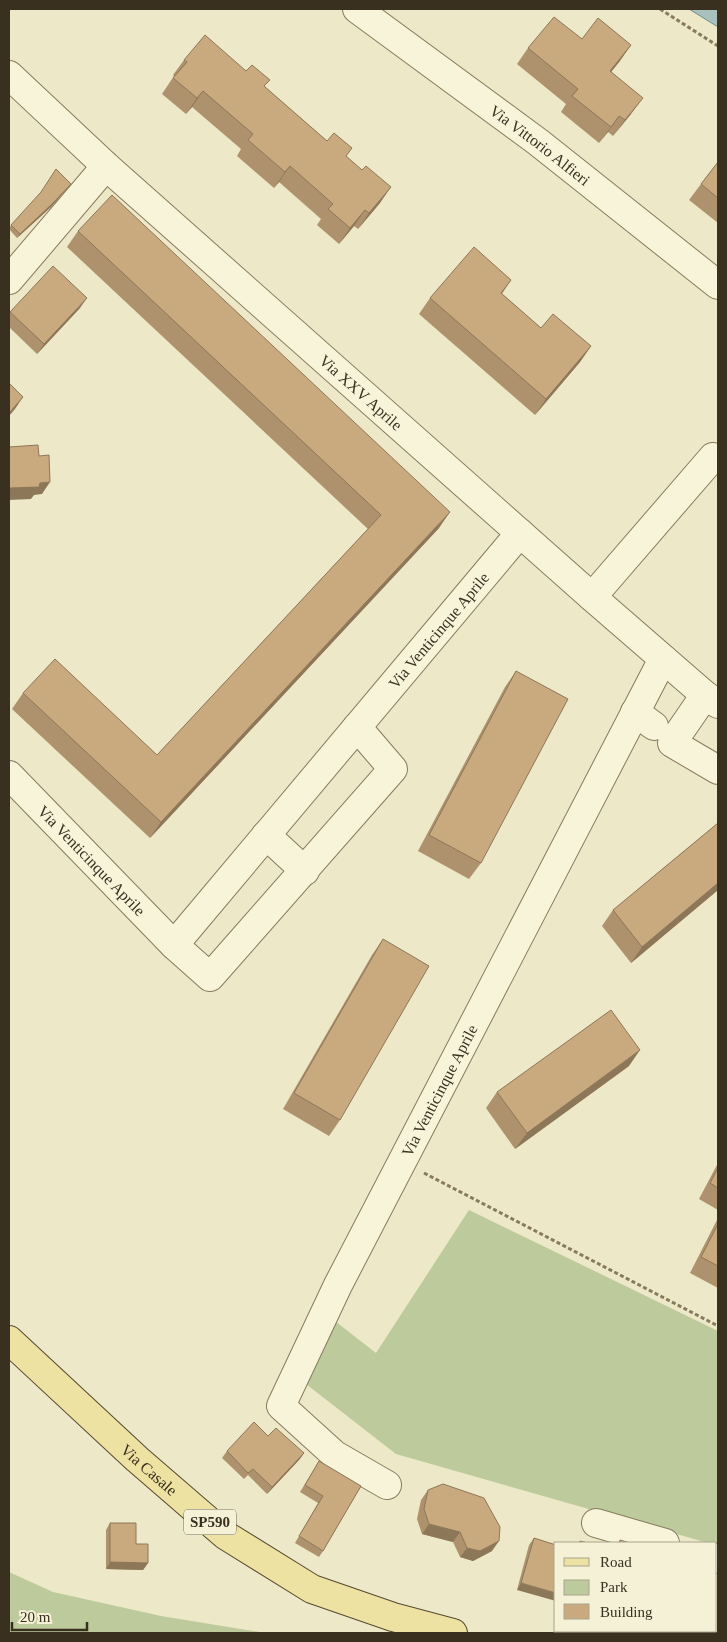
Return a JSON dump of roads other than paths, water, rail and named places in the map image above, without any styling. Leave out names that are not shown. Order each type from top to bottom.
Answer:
[{"type":"main road","name":"Via Casale","points":[[9,1340],[137,1459],[225,1534],[312,1589],[393,1617],[447,1633]]},
{"type":"street","name":"Via Vittorio Alfieri","points":[[357,9],[538,142],[718,285]]},
{"type":"street","name":"Via XXV Aprile","points":[[9,75],[106,166],[592,597],[711,699]]},
{"type":"street","points":[[9,280],[106,166]]},
{"type":"street","points":[[592,597],[713,456]]},
{"type":"street","name":"Via Venticinque Aprile","points":[[174,945],[520,533]]},
{"type":"street","name":"Via Venticinque Aprile","points":[[387,1485],[335,1455],[281,1406],[338,1285],[402,1161],[644,719],[663,659]]},
{"type":"street","points":[[711,699],[672,743],[718,770]]},
{"type":"street","name":"Via Venticinque Aprile","points":[[9,775],[174,945],[210,977],[393,769],[356,728]]},
{"type":"street","points":[[266,835],[305,871]]},
{"type":"street","points":[[596,1523],[662,1542]]},
{"type":"water","points":[[689,9],[718,9],[718,27]]}]
